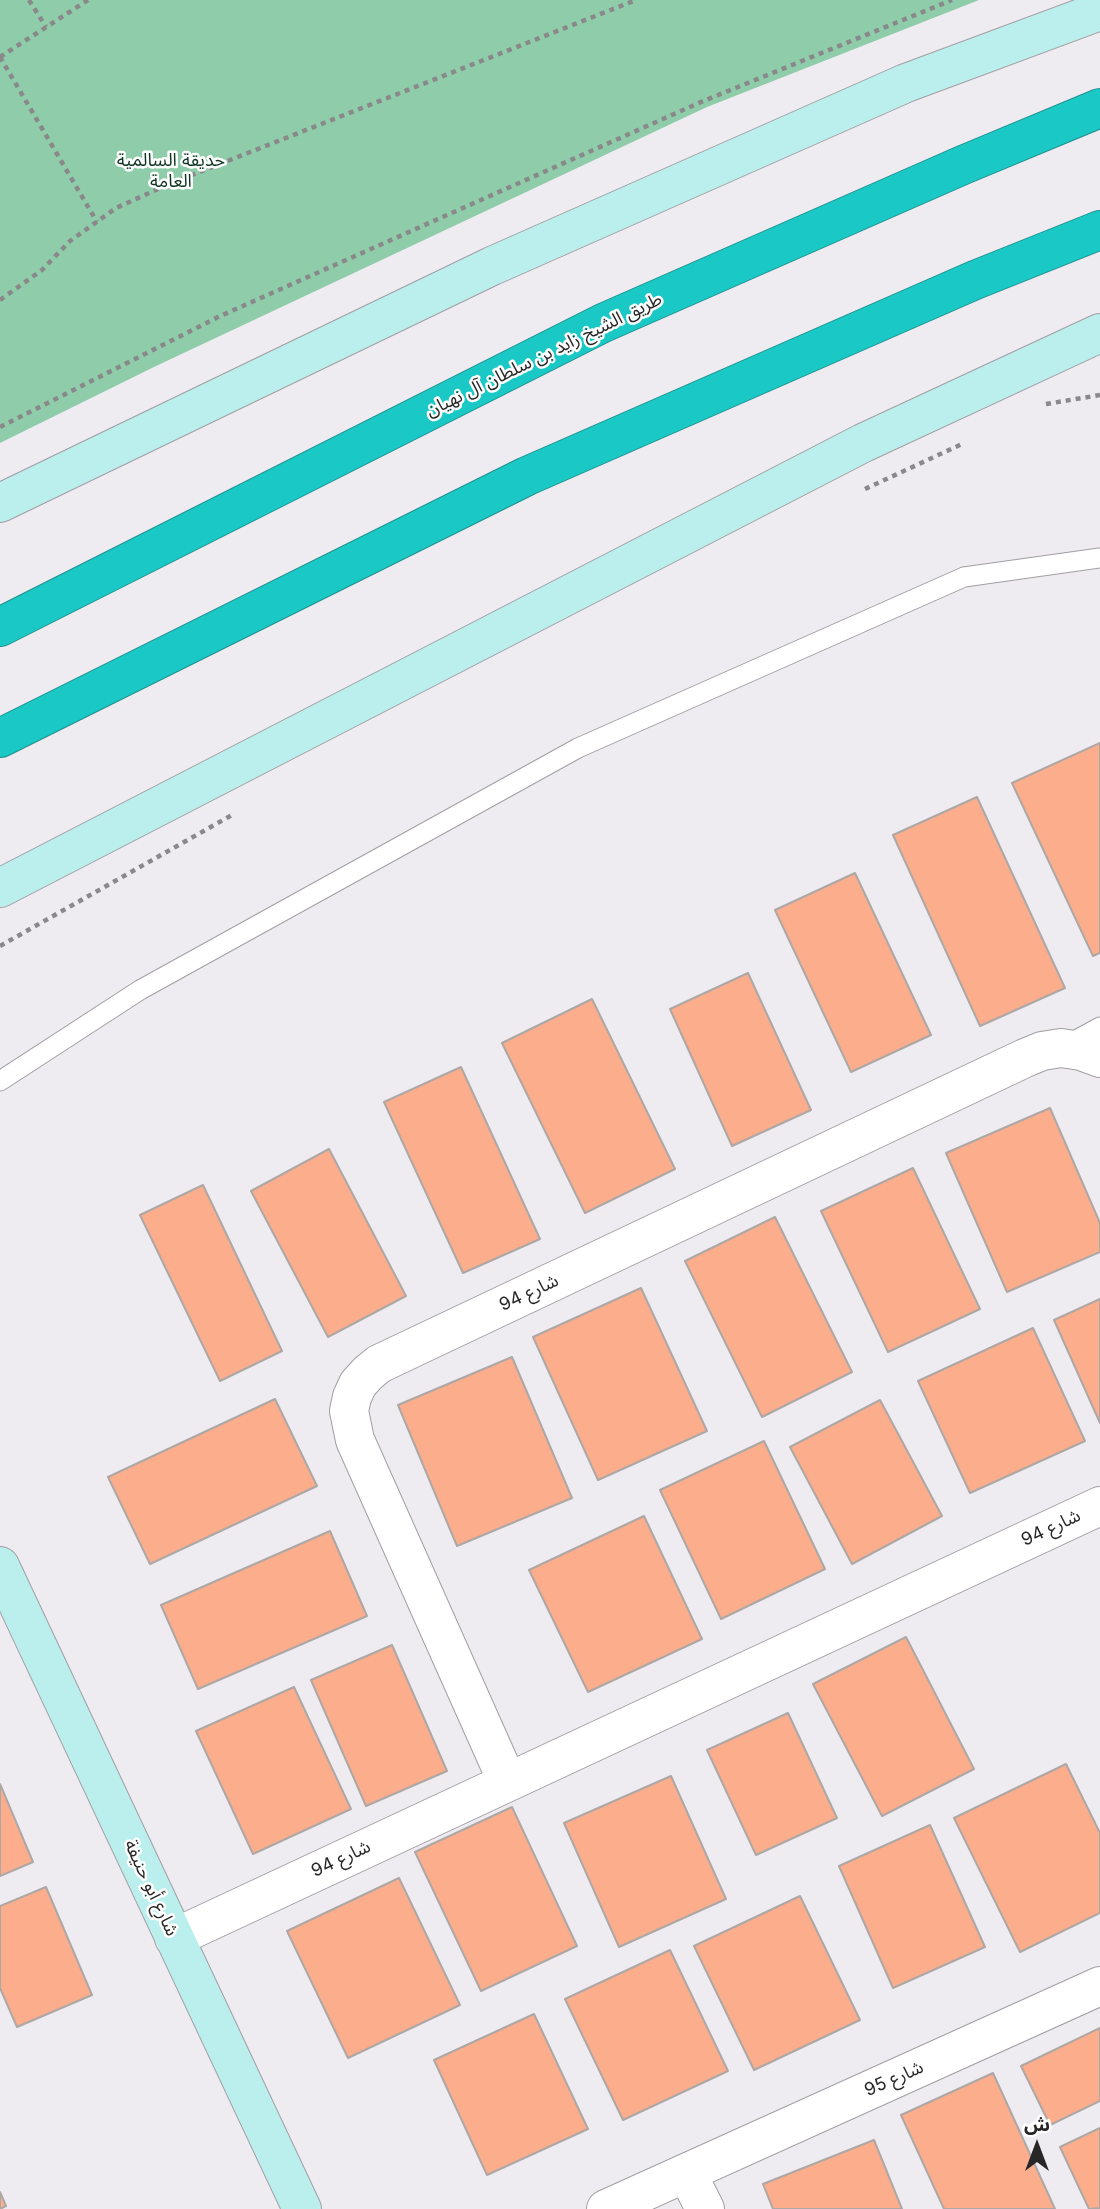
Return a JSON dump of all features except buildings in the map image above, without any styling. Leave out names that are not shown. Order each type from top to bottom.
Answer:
[{"type":"highway","name":"طريق الشيخ زايد بن سلطان آل نهيان","points":[[0,627],[603,323],[1100,107]]},
{"type":"highway","points":[[0,738],[170,651],[527,476],[975,280],[1100,230]]},
{"type":"main road","points":[[0,503],[492,266],[906,83],[1100,11]]},
{"type":"main road","points":[[1,887],[863,443],[1100,333]]},
{"type":"main road","name":"شارع أبو حنيفة","points":[[0,1566],[302,2209]]},
{"type":"street","name":"شارع 94","points":[[507,1781],[355,1440],[349,1411],[358,1384],[373,1368],[1025,1058],[1042,1051],[1061,1048],[1100,1058]]},
{"type":"street","name":"شارع 94","points":[[174,1938],[1100,1506]]},
{"type":"street","name":"شارع 95","points":[[606,2209],[1100,1986]]},
{"type":"street","points":[[687,2173],[705,2209]]},
{"type":"lane","points":[[0,1081],[140,990],[578,748],[964,578],[1100,558]]},
{"type":"lane","points":[[1061,1048],[1100,1027]]},
{"type":"path","points":[[29,0],[46,27]]},
{"type":"path","points":[[88,0],[0,57],[97,222]]},
{"type":"path","points":[[0,300],[42,270],[70,241],[116,208],[169,184],[636,0]]},
{"type":"path","points":[[0,427],[231,311],[701,102],[952,0]]},
{"type":"path","points":[[1034,409],[1046,404],[1100,395]]},
{"type":"path","points":[[864,490],[973,438]]},
{"type":"path","points":[[0,946],[240,811]]},
{"type":"green space","name":"حديقة السالمية العامة","points":[[0,0],[979,0],[707,107],[156,366],[0,443]]}]
